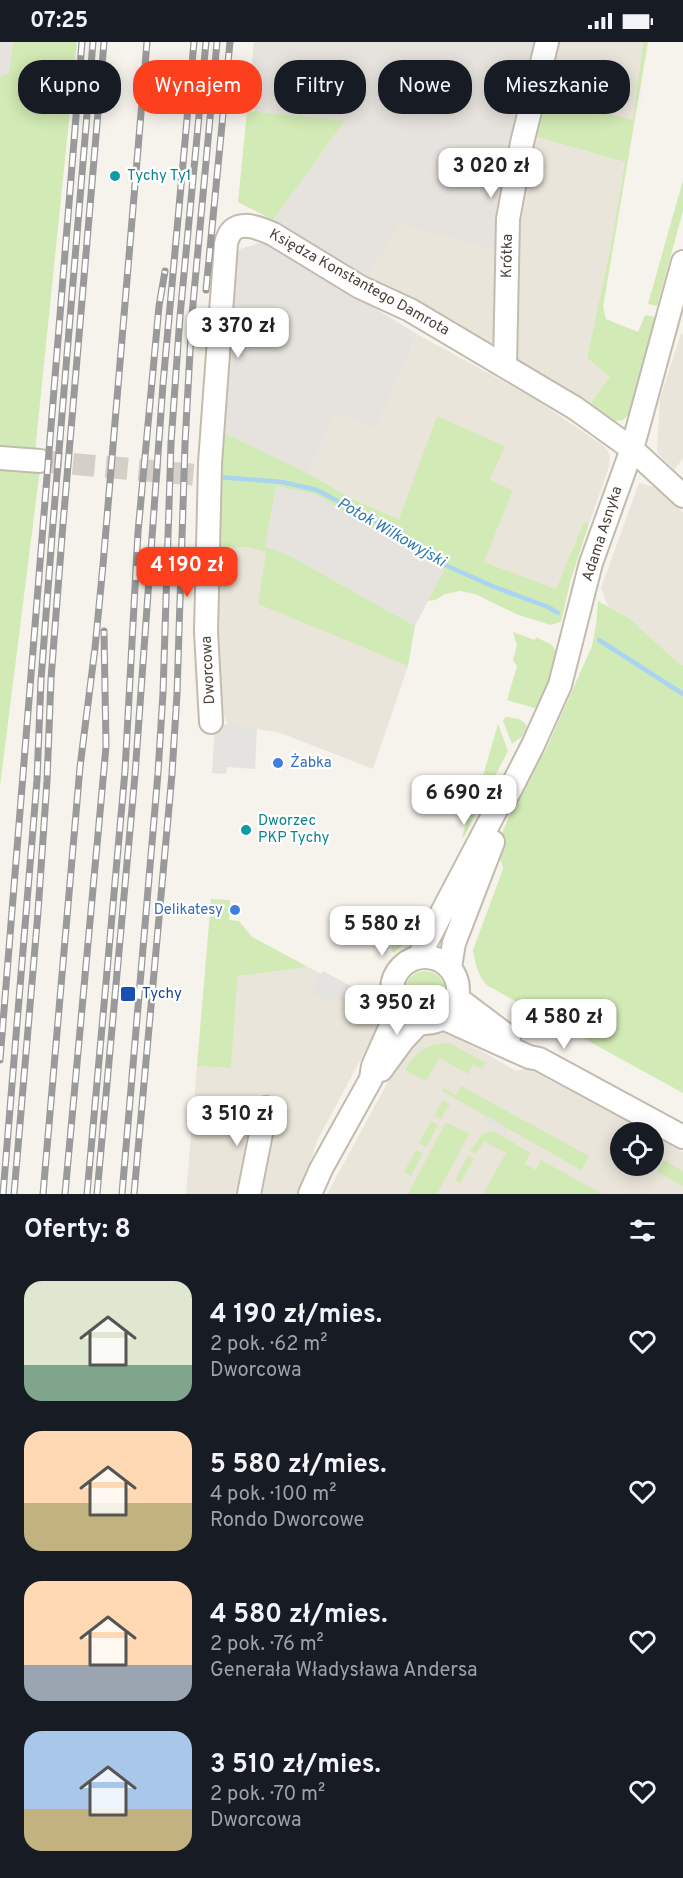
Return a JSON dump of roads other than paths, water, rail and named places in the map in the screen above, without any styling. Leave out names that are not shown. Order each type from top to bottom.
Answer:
[{"type":"street","name":"Krótka","points":[[505,366],[508,219],[522,143],[547,42]]},
{"type":"street","name":"Księdza Konstantego Damrota","points":[[204,475],[226,244],[228,236],[237,226],[243,225],[258,227],[273,234],[360,287],[410,310],[574,408],[632,449],[683,495]]},
{"type":"street","name":"Adama Asnyka","points":[[419,956],[498,806],[506,798],[560,685],[599,536],[632,449],[683,262]]},
{"type":"street","points":[[0,458],[40,461]]},
{"type":"street","name":"Dworcowa","points":[[204,475],[206,632],[211,722]]},
{"type":"street","name":"Adama Asnyka","points":[[450,968],[454,943],[505,809],[506,798]]},
{"type":"street","points":[[371,1079],[394,1001],[392,981],[398,969],[407,961],[419,956],[430,956],[441,960],[456,977],[457,998],[452,1009],[444,1018],[436,1022],[419,1023],[407,1019],[394,1001]]},
{"type":"street","points":[[457,998],[500,1031],[532,1051],[539,1059]]},
{"type":"street","points":[[444,1018],[529,1057],[539,1059],[683,1137]]},
{"type":"street","points":[[310,1194],[321,1169],[371,1079],[419,1023]]},
{"type":"street","points":[[249,1194],[266,1108]]},
{"type":"waterway","name":"Potok Wilkowyjski","points":[[219,477],[282,482],[317,490],[387,527],[443,564],[558,613]]},
{"type":"waterway","name":"Potok Wilkowyjski","points":[[599,640],[683,694]]},
{"type":"tunnel","points":[[40,461],[198,475]]},
{"type":"railway","points":[[0,1060],[82,42]]},
{"type":"railway","points":[[3,1194],[37,780],[41,680],[53,523],[93,42]]},
{"type":"railway","points":[[14,1194],[38,912],[51,679],[63,524],[104,42]]},
{"type":"railway","points":[[43,1194],[80,767],[103,565],[147,42]]},
{"type":"railway","points":[[97,1194],[135,775],[163,384],[194,42]]},
{"type":"railway","points":[[122,1194],[158,773],[163,693],[171,443],[180,316],[206,42]]},
{"type":"railway","points":[[134,1194],[172,774],[192,315],[217,42]]},
{"type":"railway","points":[[206,290],[230,42]]},
{"type":"railway","points":[[87,1194],[125,771],[138,532],[159,306],[165,271]]},
{"type":"railway","points":[[65,1194],[106,746],[104,631]]},
{"type":"place","name":"Tychy Ty1","points":[[115,176]]},
{"type":"place","name":"Żabka","points":[[278,763]]},
{"type":"place","name":"Dworzec PKP Tychy","points":[[246,830]]},
{"type":"place","name":"Delikatesy","points":[[235,910]]},
{"type":"place","name":"Tychy","points":[[128,994]]}]
